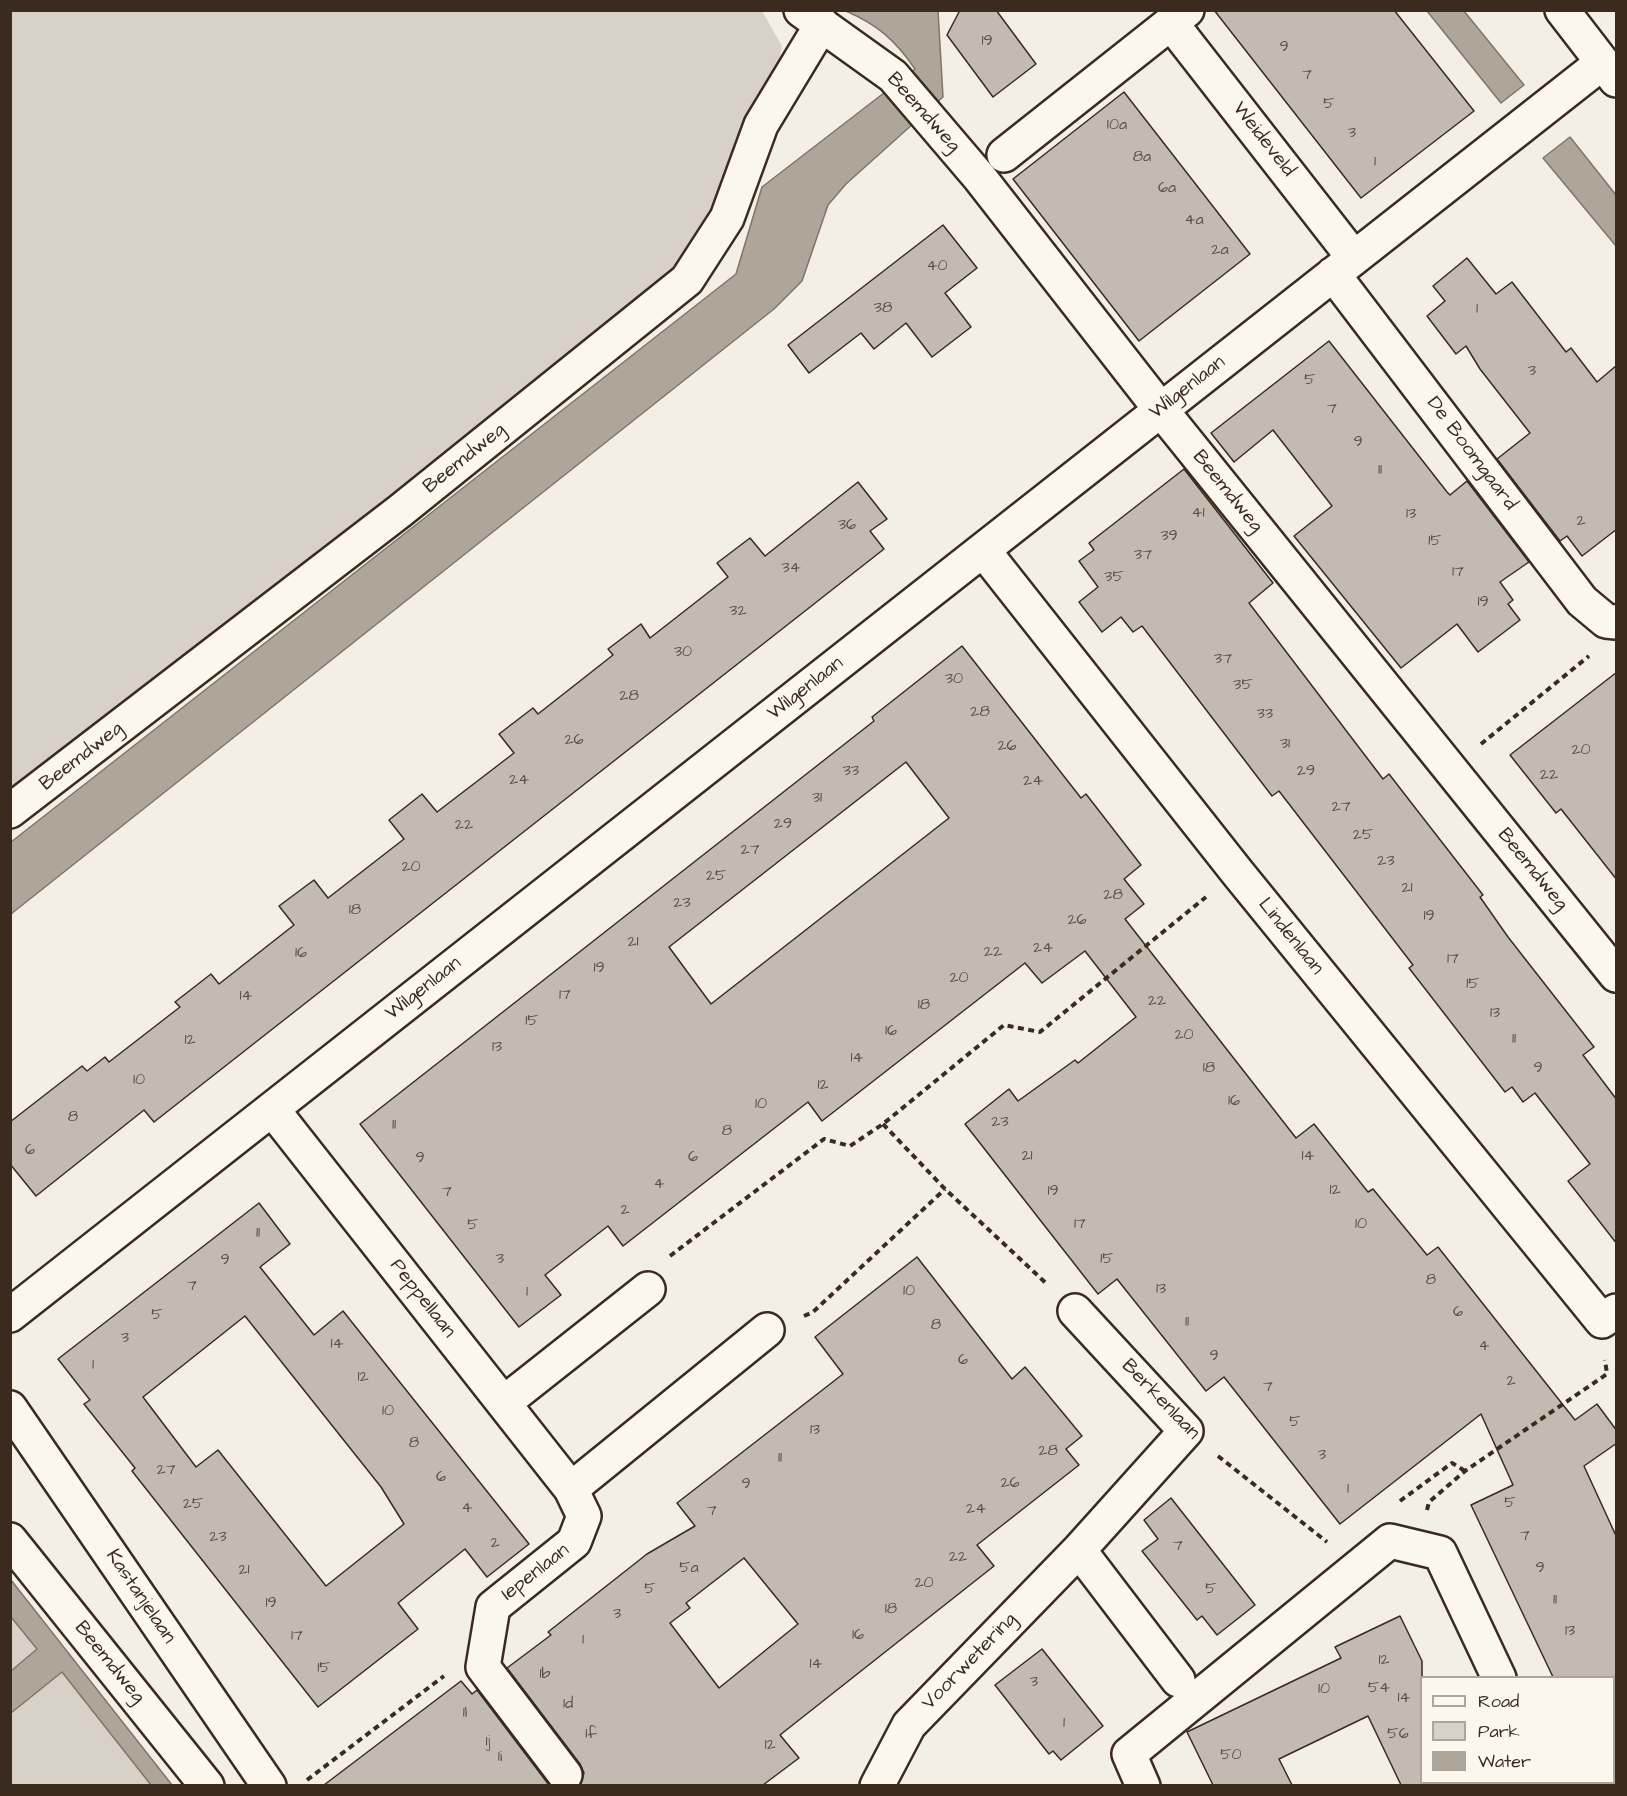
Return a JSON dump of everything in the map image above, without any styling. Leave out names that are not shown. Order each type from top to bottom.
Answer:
[{"type":"street","points":[[1562,10],[1609,72]]},
{"type":"street","name":"Beemdweg","points":[[10,811],[400,511],[687,280],[727,218],[761,126],[812,17],[893,76],[930,118],[980,178],[1161,410],[1617,975]]},
{"type":"street","name":"Weideveld","points":[[1004,155],[1179,17],[1344,266]]},
{"type":"street","name":"Wilgenlaan","points":[[10,1315],[1344,266],[1609,72]]},
{"type":"street","name":"De Boomgaard","points":[[1344,266],[1582,601],[1611,622]]},
{"type":"street","name":"Lindenlaan","points":[[982,550],[1237,872],[1609,1316]]},
{"type":"street","name":"Peppellaan","points":[[272,1109],[505,1402],[571,1489]]},
{"type":"street","points":[[505,1402],[648,1289]]},
{"type":"street","name":"Berkenlaan","points":[[1075,1311],[1186,1431]]},
{"type":"street","points":[[571,1489],[767,1330]]},
{"type":"street","name":"Kastanjelaan","points":[[10,1408],[268,1785]]},
{"type":"street","name":"Voorwetering","points":[[877,1785],[909,1725],[1079,1550],[1186,1431]]},
{"type":"street","name":"Iepenlaan","points":[[565,1775],[483,1666],[493,1607],[574,1542],[584,1516],[571,1489]]},
{"type":"street","name":"Beemdweg","points":[[10,1540],[207,1785]]},
{"type":"street","points":[[1143,1785],[1129,1754],[1390,1541],[1440,1554],[1499,1676]]},
{"type":"street","points":[[1079,1550],[1178,1680]]},
{"type":"path","points":[[1450,769],[1602,645],[1611,622]]},
{"type":"path","points":[[648,1289],[651,1270],[824,1139],[850,1146],[883,1124],[1004,1025],[1040,1032],[1237,872]]},
{"type":"path","points":[[883,1124],[945,1189],[1075,1311]]},
{"type":"path","points":[[767,1330],[813,1312],[945,1189]]},
{"type":"path","points":[[1416,1548],[1429,1502],[1465,1471],[1607,1374],[1609,1316]]},
{"type":"path","name":"Berkenlaan","points":[[1186,1431],[1336,1550]]},
{"type":"path","points":[[1399,1503],[1452,1463],[1465,1471]]},
{"type":"path","points":[[308,1785],[306,1782],[487,1643]]},
{"type":"green space","points":[[11,11],[762,11],[782,46],[779,62],[751,121],[711,245],[11,791]]},
{"type":"green space","points":[[10,1617],[37,1649],[11,1671],[10,1671]]},
{"type":"green space","points":[[62,1672],[151,1785],[11,1786],[11,1713]]},
{"type":"water","points":[[846,11],[938,11],[943,97],[846,184],[828,205],[802,281],[774,309],[11,914],[11,842],[736,274],[762,187],[915,69],[885,34]]},
{"type":"water","points":[[1427,11],[1464,11],[1524,85],[1501,103]]},
{"type":"water","points":[[1570,137],[1616,195],[1616,246],[1543,158]]},
{"type":"water","points":[[10,1580],[172,1785],[151,1785],[62,1672],[11,1713],[11,1671],[37,1649],[11,1617]]},
{"type":"building","points":[[960,10],[996,10],[1036,64],[993,97],[947,35]]},
{"type":"building","points":[[1214,10],[1394,10],[1474,111],[1361,198]]},
{"type":"building","points":[[1124,92],[1250,254],[1139,341],[1013,179]]},
{"type":"building","points":[[943,225],[977,268],[945,293],[971,327],[932,357],[906,323],[874,349],[861,333],[809,373],[788,345]]},
{"type":"building","points":[[1467,258],[1496,294],[1512,282],[1566,352],[1571,348],[1597,382],[1617,365],[1617,529],[1582,556],[1567,536],[1560,541],[1497,459],[1530,433],[1480,369],[1466,346],[1456,354],[1427,316],[1445,301],[1433,286]]},
{"type":"building","points":[[1329,341],[1447,492],[1450,495],[1467,481],[1529,562],[1500,582],[1513,600],[1508,604],[1520,620],[1478,652],[1457,624],[1401,668],[1294,536],[1332,506],[1273,430],[1234,462],[1211,433]]},
{"type":"building","points":[[1184,469],[1273,583],[1249,603],[1383,779],[1389,774],[1483,895],[1480,897],[1508,937],[1594,1047],[1583,1055],[1617,1100],[1617,1244],[1568,1181],[1590,1164],[1535,1093],[1523,1102],[1512,1087],[1505,1092],[1409,968],[1413,965],[1279,791],[1272,796],[1142,626],[1133,632],[1121,617],[1102,632],[1079,602],[1098,587],[1079,561],[1094,550],[1089,543]]},
{"type":"building","points":[[858,482],[887,519],[870,531],[884,549],[154,1122],[144,1110],[36,1196],[10,1164],[10,1122],[82,1066],[87,1071],[105,1057],[109,1062],[180,1007],[175,1002],[211,974],[219,984],[294,925],[279,906],[314,880],[328,898],[404,839],[389,820],[422,794],[437,812],[514,753],[499,734],[533,708],[538,714],[613,655],[608,649],[641,624],[650,638],[728,577],[717,563],[750,538],[765,556]]},
{"type":"building","points":[[962,646],[1081,798],[1086,794],[1141,865],[1124,879],[1144,904],[1125,919],[1296,1138],[1314,1124],[1368,1192],[1373,1189],[1427,1255],[1438,1247],[1575,1420],[1597,1404],[1617,1431],[1617,1443],[1584,1466],[1617,1538],[1617,1677],[1553,1676],[1471,1505],[1513,1485],[1481,1414],[1340,1524],[1224,1377],[1206,1391],[1117,1279],[1098,1294],[965,1124],[1009,1089],[1018,1101],[1075,1060],[1078,1063],[1136,1017],[1085,951],[1042,983],[1025,963],[822,1121],[808,1102],[623,1246],[608,1226],[545,1275],[561,1295],[519,1327],[360,1124],[874,721],[872,717]],"holes":[[[906,762],[949,818],[711,1004],[669,947]]]},
{"type":"building","points":[[1617,672],[1617,880],[1561,809],[1556,813],[1510,755]]},
{"type":"building","points":[[259,1203],[290,1244],[260,1267],[314,1335],[343,1311],[529,1544],[487,1577],[465,1549],[398,1603],[418,1629],[318,1707],[132,1471],[135,1468],[84,1404],[90,1400],[58,1359]],"holes":[[[245,1316],[381,1487],[404,1524],[326,1586],[218,1450],[196,1467],[143,1397]]]},
{"type":"building","points":[[917,1257],[1012,1379],[1025,1367],[1082,1436],[1066,1449],[1079,1465],[977,1545],[994,1566],[780,1735],[799,1758],[763,1785],[580,1785],[584,1773],[580,1764],[507,1668],[551,1635],[548,1632],[647,1554],[695,1526],[677,1503],[843,1374],[815,1337]],"holes":[[[744,1558],[798,1624],[719,1688],[670,1623],[690,1608],[686,1603]]]},
{"type":"building","points":[[1171,1498],[1255,1605],[1217,1635],[1202,1616],[1197,1620],[1142,1551],[1158,1539],[1144,1520]]},
{"type":"building","points":[[1400,1616],[1422,1661],[1420,1784],[1422,1785],[1401,1785],[1368,1716],[1279,1759],[1292,1785],[1213,1785],[1187,1732],[1341,1658],[1335,1647]]},
{"type":"building","points":[[1042,1649],[1103,1726],[1061,1760],[1053,1751],[1049,1754],[995,1685]]},
{"type":"building","points":[[461,1681],[472,1694],[477,1690],[549,1785],[324,1785]]}]
